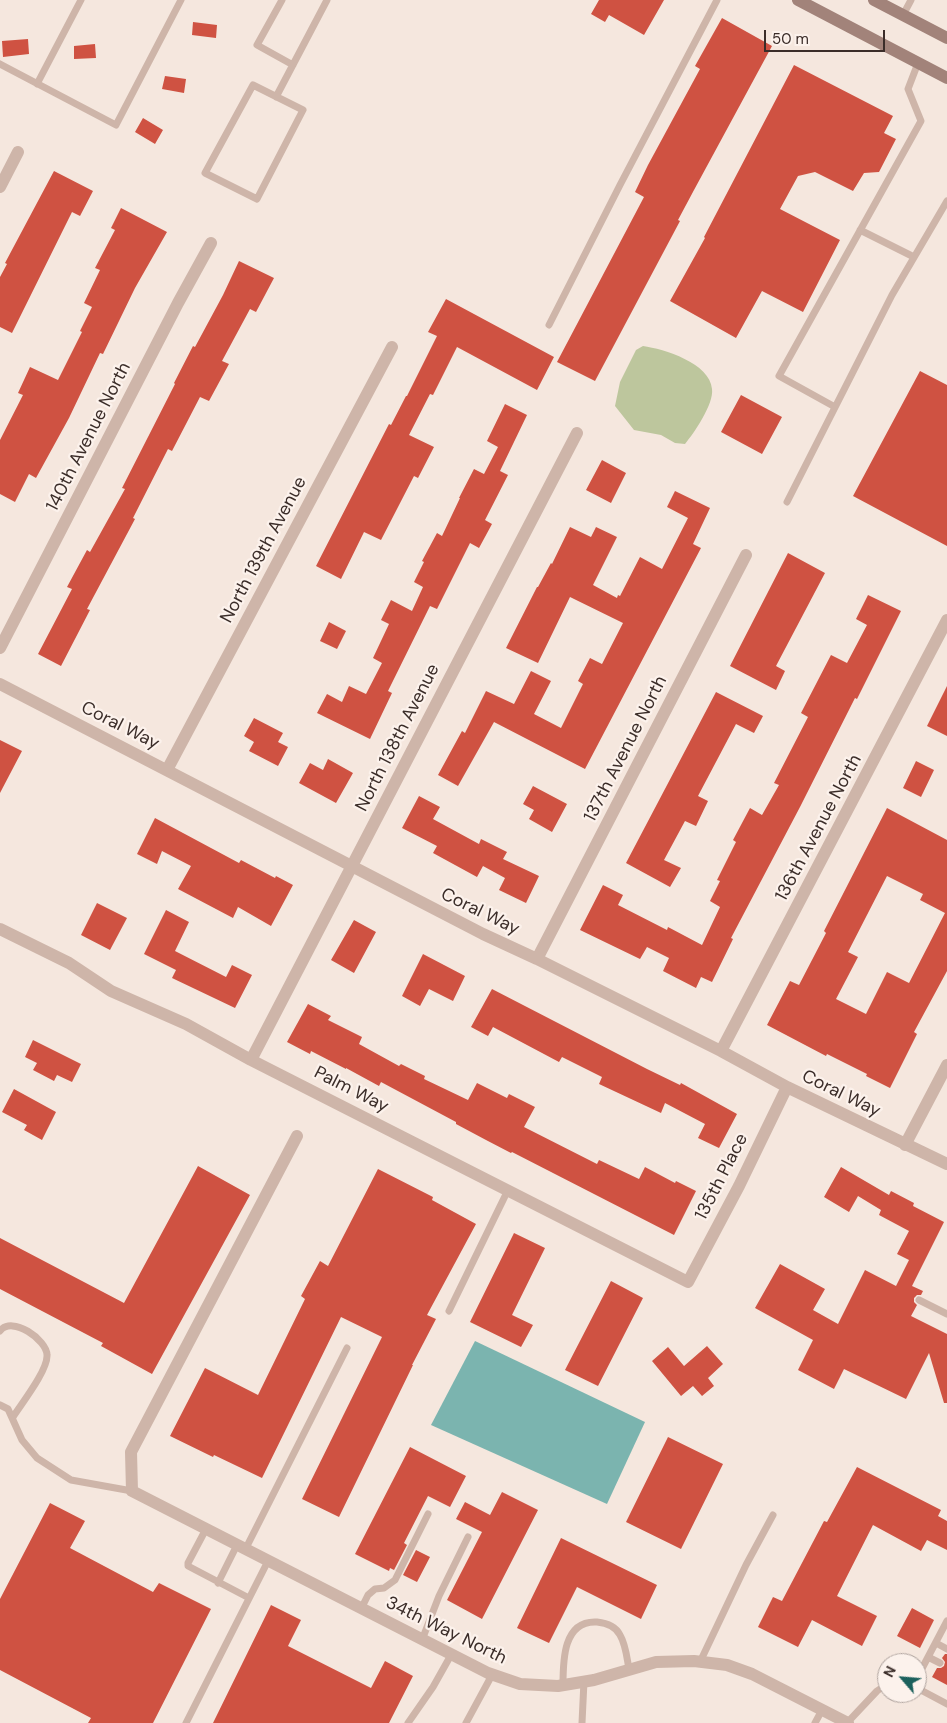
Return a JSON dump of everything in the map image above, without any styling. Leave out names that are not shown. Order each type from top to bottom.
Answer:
[{"type":"main road","points":[[798,0],[947,78]]},
{"type":"main road","points":[[874,0],[947,38]]},
{"type":"street","points":[[0,187],[18,152]]},
{"type":"street","name":"140th Avenue North","points":[[0,648],[178,303],[211,243]]},
{"type":"street","name":"North 139th Avenue","points":[[167,770],[392,347]]},
{"type":"street","name":"North 138th Avenue","points":[[251,1060],[577,433]]},
{"type":"street","name":"137th Avenue North","points":[[537,959],[746,555]]},
{"type":"street","name":"136th Avenue North","points":[[721,1051],[947,620]]},
{"type":"street","name":"Coral Way","points":[[0,684],[483,934],[721,1051],[787,1087],[947,1164]]},
{"type":"street","name":"Palm Way","points":[[0,929],[69,963],[111,991],[186,1024],[251,1060],[688,1282]]},
{"type":"street","points":[[905,1145],[947,1065]]},
{"type":"street","name":"135th Place","points":[[688,1282],[787,1087]]},
{"type":"street","points":[[132,1492],[131,1452],[297,1136]]},
{"type":"street","name":"34th Way North","points":[[132,1492],[492,1675],[520,1684],[563,1685],[584,1682],[656,1662],[700,1662],[727,1665],[752,1674],[847,1723]]},
{"type":"lane","points":[[37,84],[82,0]]},
{"type":"lane","points":[[0,64],[116,125],[181,0]]},
{"type":"lane","points":[[282,0],[257,45],[293,65]]},
{"type":"lane","points":[[276,96],[327,0]]},
{"type":"lane","points":[[549,325],[717,0]]},
{"type":"lane","points":[[902,15],[911,0]]},
{"type":"lane","points":[[835,407],[780,376],[920,121],[908,89],[918,63]]},
{"type":"lane","points":[[253,85],[276,96],[303,110],[257,199],[205,173],[253,85]]},
{"type":"lane","points":[[787,502],[892,295],[947,201]]},
{"type":"lane","points":[[860,230],[914,257]]},
{"type":"lane","points":[[450,1311],[508,1190]]},
{"type":"lane","points":[[919,1300],[947,1314]]},
{"type":"lane","points":[[0,1332],[2,1328],[13,1325],[26,1330],[41,1342],[47,1354],[45,1367],[13,1416]]},
{"type":"lane","points":[[218,1583],[241,1548],[347,1348]]},
{"type":"lane","points":[[0,1405],[13,1416],[22,1440],[37,1458],[71,1480],[132,1492]]},
{"type":"lane","points":[[361,1609],[368,1595],[375,1589],[384,1588],[394,1580],[428,1514]]},
{"type":"lane","points":[[700,1662],[746,1565],[773,1515]]},
{"type":"lane","points":[[206,1530],[188,1566],[249,1598]]},
{"type":"lane","points":[[422,1640],[439,1596],[468,1537]]},
{"type":"lane","points":[[186,1723],[268,1561]]},
{"type":"lane","points":[[563,1685],[563,1656],[566,1645],[580,1625],[589,1622],[599,1622],[616,1629],[622,1637],[629,1669]]},
{"type":"lane","points":[[940,1663],[928,1657],[947,1623]]},
{"type":"lane","points":[[936,1642],[947,1649]]},
{"type":"lane","points":[[408,1723],[433,1687],[451,1655]]},
{"type":"lane","points":[[466,1723],[492,1675]]},
{"type":"lane","points":[[582,1723],[584,1682]]},
{"type":"lane","points":[[847,1723],[877,1691]]},
{"type":"lane","points":[[927,1693],[947,1704]]},
{"type":"lane","points":[[815,1723],[822,1710]]},
{"type":"green space","points":[[643,346],[662,350],[685,359],[703,372],[709,380],[712,395],[707,410],[685,444],[675,443],[661,435],[634,430],[615,406],[620,382],[636,350]]},
{"type":"water","points":[[475,1341],[645,1422],[607,1504],[431,1425]]},
{"type":"building","points":[[599,0],[664,0],[644,35],[609,15],[605,22],[591,14]]},
{"type":"building","points":[[722,18],[772,46],[678,220],[680,221],[595,381],[557,362],[644,197],[635,192],[700,69],[695,66]]},
{"type":"building","points":[[193,22],[217,25],[216,38],[192,35]]},
{"type":"building","points":[[28,39],[29,54],[3,57],[2,41]]},
{"type":"building","points":[[95,44],[96,58],[74,59],[74,46]]},
{"type":"building","points":[[794,65],[893,116],[884,133],[896,139],[879,172],[864,173],[853,191],[815,172],[798,176],[780,209],[840,240],[803,312],[762,291],[736,338],[670,301],[705,238]]},
{"type":"building","points":[[165,76],[186,79],[184,93],[162,89]]},
{"type":"building","points":[[143,118],[163,130],[155,144],[135,132]]},
{"type":"building","points":[[54,171],[93,191],[80,216],[72,212],[12,333],[0,327],[0,277],[7,264],[5,263]]},
{"type":"building","points":[[121,208],[167,232],[135,288],[103,354],[100,353],[69,418],[36,478],[29,474],[15,502],[0,494],[0,440],[23,395],[18,393],[30,367],[58,380],[92,307],[84,303],[100,270],[95,268],[115,230],[111,228]]},
{"type":"building","points":[[239,261],[274,278],[256,312],[250,309],[222,361],[229,364],[209,401],[200,397],[172,451],[168,449],[133,518],[135,519],[87,609],[90,610],[61,666],[38,654],[72,589],[67,587],[87,550],[90,552],[125,489],[122,488],[174,383],[223,295]]},
{"type":"building","points":[[446,299],[554,357],[537,390],[457,347],[433,395],[430,394],[409,435],[434,447],[418,478],[414,476],[381,540],[364,532],[341,579],[316,566],[389,424],[391,425],[407,396],[437,336],[428,332]]},
{"type":"building","points":[[920,371],[947,385],[947,546],[853,496]]},
{"type":"building","points":[[741,395],[782,417],[762,454],[721,432]]},
{"type":"building","points":[[505,404],[527,415],[500,471],[508,475],[485,520],[492,524],[479,548],[470,543],[437,609],[430,606],[388,691],[392,693],[370,739],[317,713],[327,694],[342,702],[349,686],[366,694],[382,663],[373,658],[389,624],[381,620],[391,600],[412,611],[423,587],[414,582],[424,562],[422,561],[437,533],[442,536],[474,469],[484,474],[498,447],[487,441]]},
{"type":"building","points":[[602,460],[626,473],[611,503],[586,490]]},
{"type":"building","points":[[675,491],[710,508],[693,544],[701,548],[585,769],[494,722],[458,786],[438,775],[462,731],[465,733],[486,691],[514,704],[531,671],[551,681],[534,714],[561,728],[583,684],[578,681],[590,658],[602,664],[623,623],[570,597],[538,663],[506,648],[570,527],[591,537],[596,527],[617,537],[593,585],[617,598],[618,595],[620,596],[640,557],[662,569],[688,518],[667,507]]},
{"type":"building","points":[[788,553],[825,573],[776,666],[785,671],[776,690],[730,666]]},
{"type":"building","points":[[868,595],[901,611],[857,699],[855,698],[731,938],[733,939],[712,982],[701,977],[696,988],[663,971],[669,958],[647,947],[640,959],[580,930],[603,885],[623,895],[618,905],[667,930],[668,927],[702,945],[720,907],[710,901],[720,881],[717,880],[736,842],[733,840],[750,808],[762,815],[779,785],[774,783],[808,717],[801,713],[831,655],[847,663],[867,625],[856,619]]},
{"type":"building","points":[[329,622],[346,631],[337,649],[320,641]]},
{"type":"building","points":[[947,686],[947,736],[927,726]]},
{"type":"building","points":[[716,692],[763,716],[754,733],[736,724],[698,796],[708,801],[696,826],[685,821],[664,860],[681,868],[670,887],[626,863]]},
{"type":"building","points":[[254,718],[283,733],[278,742],[288,747],[278,766],[249,751],[254,742],[244,736]]},
{"type":"building","points":[[0,740],[22,751],[0,793]]},
{"type":"building","points":[[328,759],[353,773],[336,803],[299,783],[310,763],[323,770]]},
{"type":"building","points":[[916,761],[934,770],[921,797],[903,788]]},
{"type":"building","points":[[533,786],[567,804],[552,832],[529,819],[534,810],[523,804]]},
{"type":"building","points":[[419,796],[440,807],[433,819],[479,844],[481,839],[507,852],[503,859],[539,876],[526,903],[499,890],[505,878],[483,866],[477,877],[433,853],[437,846],[402,828]]},
{"type":"building","points":[[887,808],[947,840],[947,971],[914,1032],[917,1034],[890,1088],[866,1076],[867,1074],[827,1054],[826,1056],[767,1025],[790,981],[799,985],[826,933],[824,931]],"holes":[[[887,876],[923,894],[920,900],[945,913],[909,983],[887,972],[866,1014],[836,999],[858,957],[848,952]]]},
{"type":"building","points":[[155,818],[239,863],[241,860],[293,885],[271,926],[238,907],[233,918],[178,889],[191,866],[162,851],[157,864],[137,854]]},
{"type":"building","points":[[97,903],[127,918],[110,950],[81,935]]},
{"type":"building","points":[[166,910],[189,922],[175,951],[226,977],[232,965],[252,975],[235,1008],[172,978],[176,970],[144,954]]},
{"type":"building","points":[[354,920],[376,932],[354,973],[331,960]]},
{"type":"building","points":[[423,954],[465,976],[453,1001],[429,989],[420,1006],[402,996]]},
{"type":"building","points":[[492,989],[647,1069],[680,1085],[681,1083],[737,1114],[719,1148],[698,1138],[705,1124],[665,1103],[661,1113],[599,1084],[602,1077],[562,1057],[559,1062],[493,1027],[488,1036],[471,1027]]},
{"type":"building","points":[[308,1004],[331,1016],[328,1020],[362,1037],[359,1044],[399,1066],[401,1064],[425,1076],[424,1079],[468,1100],[477,1083],[507,1098],[509,1094],[535,1107],[524,1127],[597,1164],[599,1160],[639,1179],[645,1167],[675,1183],[676,1181],[696,1191],[674,1235],[486,1140],[381,1082],[379,1086],[311,1051],[310,1054],[287,1042]]},
{"type":"building","points":[[33,1040],[81,1064],[72,1082],[57,1075],[54,1081],[33,1070],[37,1063],[25,1057]]},
{"type":"building","points":[[14,1089],[56,1112],[42,1140],[24,1130],[27,1125],[2,1112]]},
{"type":"building","points":[[198,1166],[250,1195],[152,1374],[101,1346],[103,1343],[0,1289],[0,1238],[124,1303]]},
{"type":"building","points":[[841,1167],[889,1195],[891,1191],[914,1203],[913,1206],[944,1222],[912,1286],[923,1291],[921,1295],[917,1295],[914,1298],[914,1302],[917,1305],[911,1316],[947,1334],[947,1403],[944,1403],[929,1353],[906,1399],[844,1369],[834,1389],[798,1370],[813,1340],[755,1308],[780,1264],[825,1289],[813,1310],[838,1324],[865,1270],[896,1286],[909,1260],[897,1254],[909,1231],[879,1215],[881,1210],[858,1196],[849,1212],[824,1197]]},
{"type":"building","points":[[378,1169],[433,1197],[432,1200],[476,1224],[427,1315],[436,1319],[339,1517],[302,1499],[382,1337],[341,1317],[262,1478],[170,1436],[205,1368],[258,1395],[305,1299],[301,1296],[320,1261],[328,1266]]},
{"type":"building","points":[[514,1233],[545,1248],[512,1315],[533,1325],[521,1347],[470,1322]]},
{"type":"building","points":[[611,1281],[643,1298],[598,1386],[565,1370]]},
{"type":"building","points":[[707,1346],[723,1364],[708,1378],[714,1386],[702,1396],[693,1386],[681,1396],[652,1361],[668,1347],[684,1366]]},
{"type":"building","points":[[668,1437],[723,1464],[681,1549],[626,1522]]},
{"type":"building","points":[[410,1447],[466,1476],[450,1507],[428,1496],[404,1543],[407,1545],[394,1570],[390,1568],[389,1571],[355,1554]]},
{"type":"building","points":[[857,1467],[941,1510],[938,1516],[947,1521],[947,1550],[927,1540],[921,1551],[873,1525],[837,1596],[877,1616],[862,1646],[812,1620],[798,1647],[758,1627],[773,1597],[782,1601],[824,1521],[827,1522]]},
{"type":"building","points":[[502,1492],[538,1510],[482,1619],[447,1600],[482,1532],[456,1519],[465,1502],[490,1515]]},
{"type":"building","points":[[50,1503],[85,1521],[70,1548],[153,1592],[159,1583],[211,1609],[153,1723],[88,1723],[91,1718],[0,1670],[0,1599]]},
{"type":"building","points":[[561,1538],[657,1585],[641,1619],[577,1587],[549,1643],[517,1628]]},
{"type":"building","points":[[416,1550],[430,1557],[417,1582],[403,1575]]},
{"type":"building","points":[[271,1605],[301,1620],[288,1646],[371,1688],[385,1661],[413,1676],[389,1723],[213,1723]]},
{"type":"building","points":[[912,1608],[934,1620],[920,1648],[897,1636]]},
{"type":"building","points":[[947,1654],[947,1685],[932,1677],[937,1668],[944,1666],[945,1662],[942,1658]]}]
